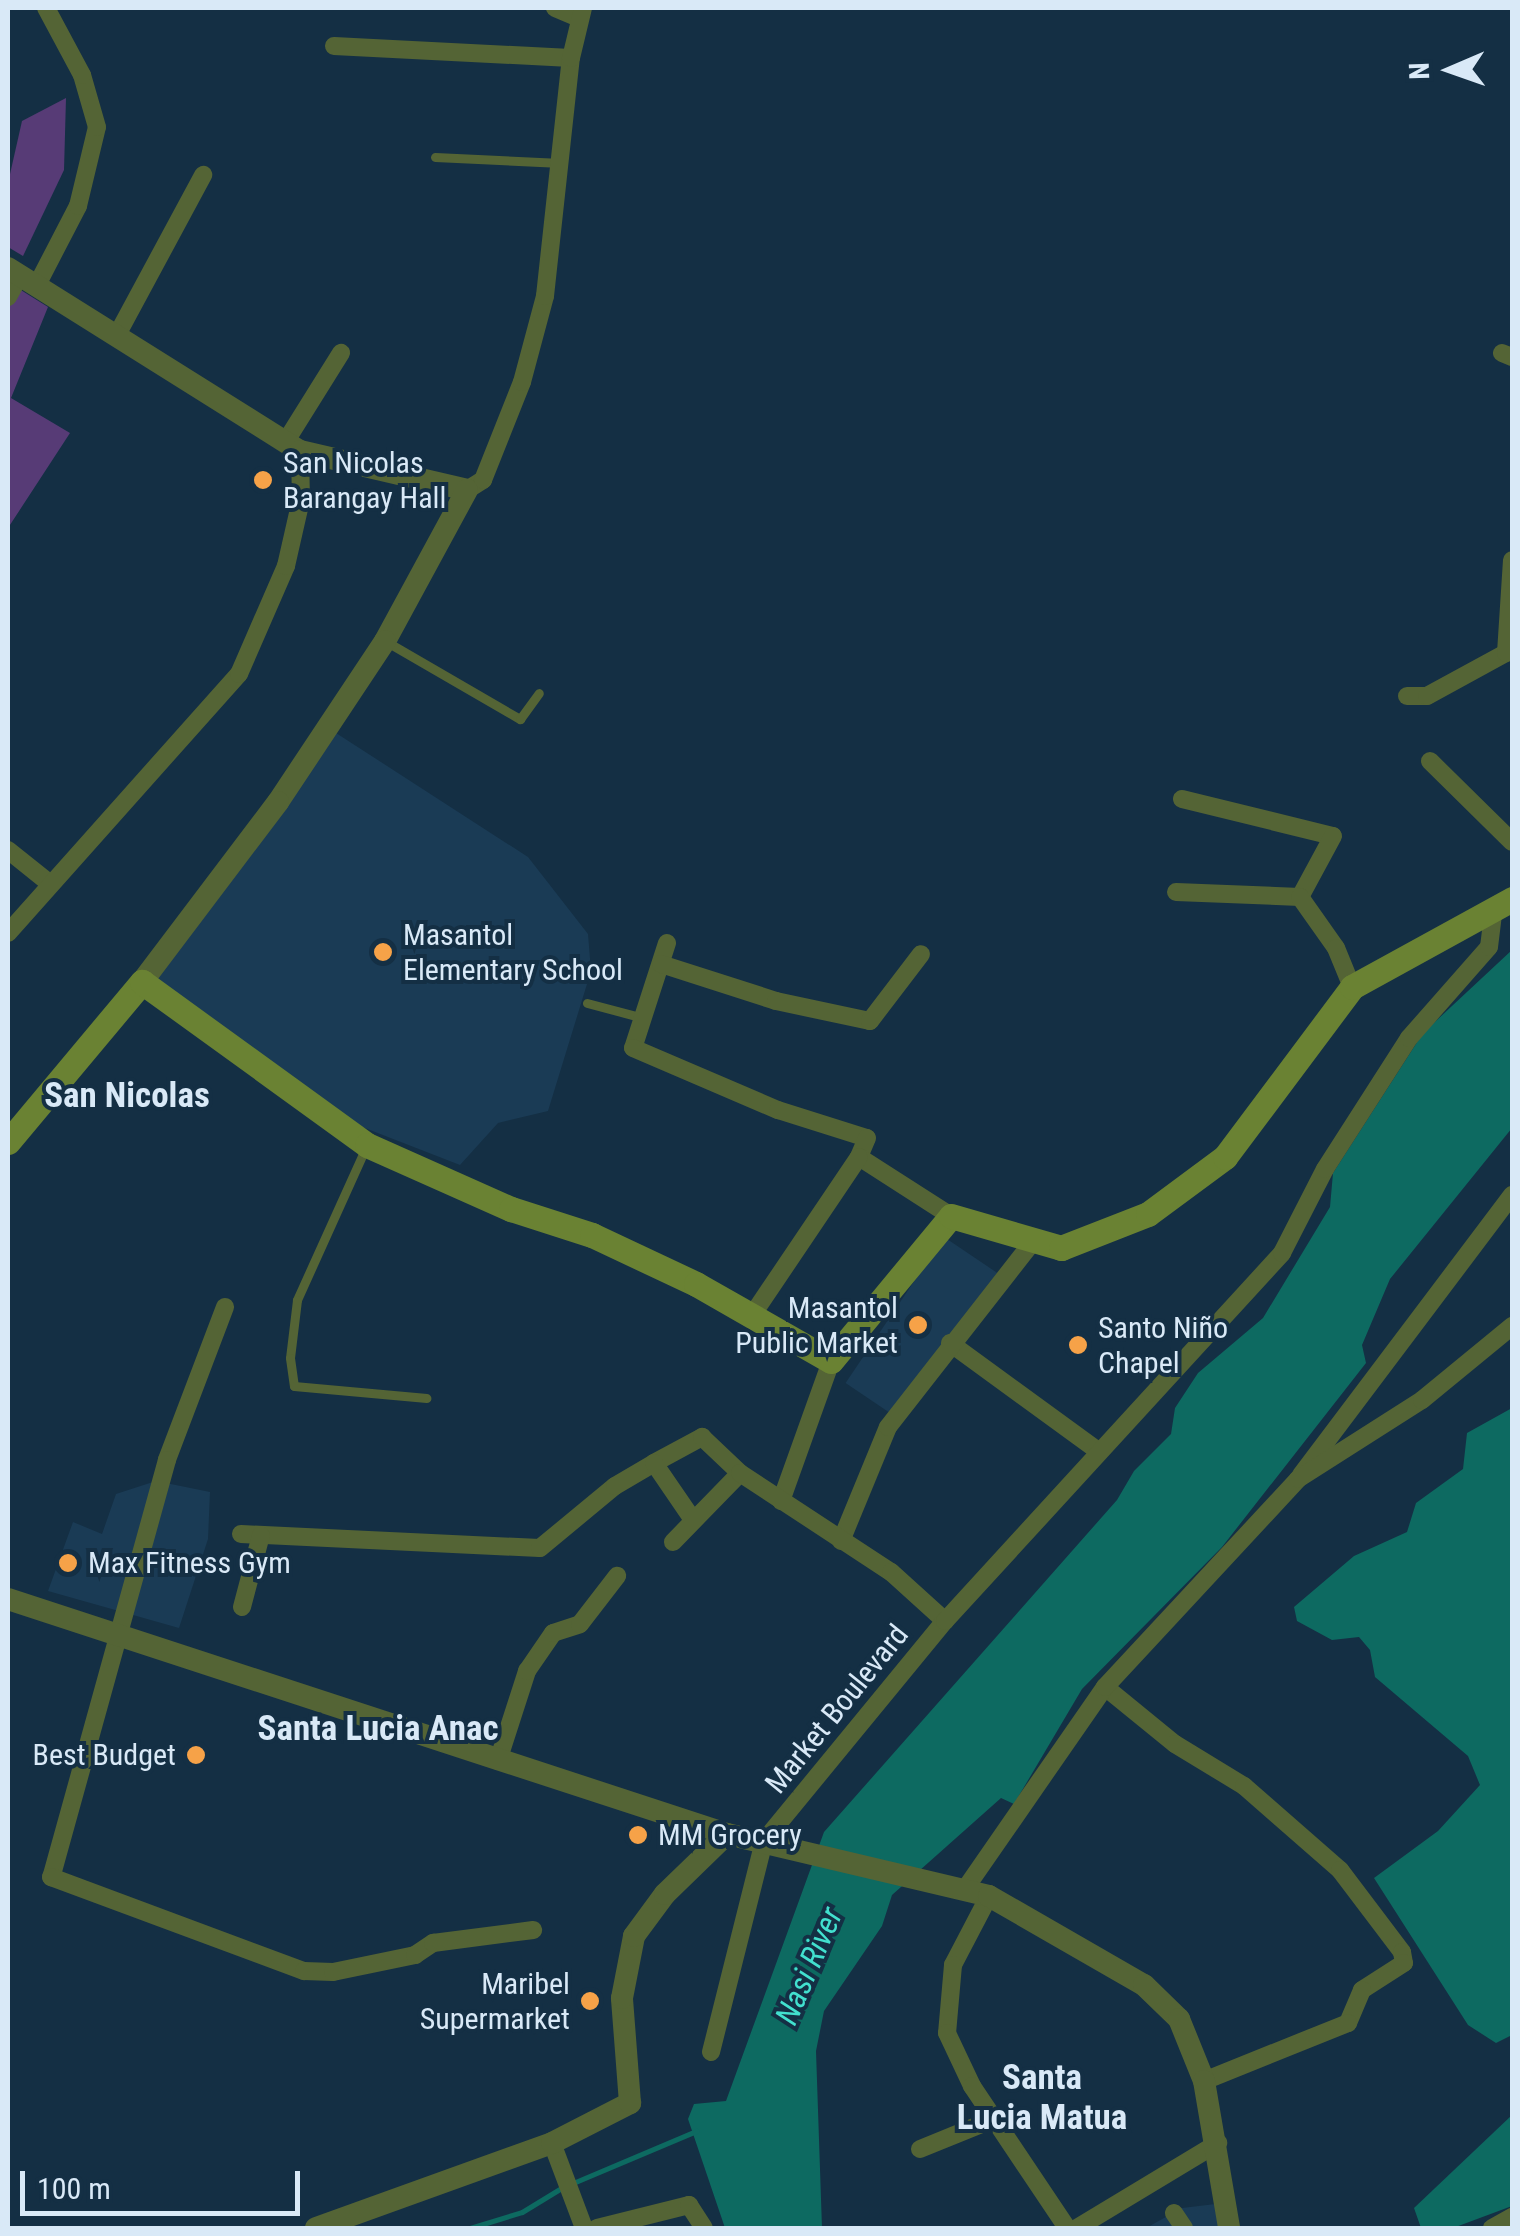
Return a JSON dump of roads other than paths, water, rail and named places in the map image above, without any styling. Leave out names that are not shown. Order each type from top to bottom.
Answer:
[{"type":"main road","points":[[8,1142],[142,982],[366,1144],[511,1209],[592,1235],[753,1314],[831,1361],[950,1216],[1031,1244],[1077,1247],[1111,1234],[1225,1157],[1352,987],[1503,906]]},
{"type":"street","points":[[8,298],[78,206],[97,128],[82,75],[46,8]]},
{"type":"street","points":[[142,982],[278,802],[385,641],[466,490],[482,480],[522,382],[545,296],[571,58],[581,13],[556,8]]},
{"type":"street","points":[[334,46],[571,58]]},
{"type":"street","points":[[117,334],[203,175]]},
{"type":"street","points":[[21,276],[293,446],[466,490]]},
{"type":"street","points":[[8,932],[48,882],[186,740],[240,674],[286,566],[301,500],[293,446],[341,353]]},
{"type":"street","points":[[1407,696],[1428,696],[1509,652],[1512,560]]},
{"type":"street","points":[[1430,761],[1512,842]]},
{"type":"street","points":[[1182,800],[1333,836],[1300,897]]},
{"type":"street","points":[[8,850],[48,882]]},
{"type":"street","points":[[1176,892],[1300,897]]},
{"type":"street","points":[[1300,897],[1336,948],[1352,987]]},
{"type":"street","name":"Market Boulevard","points":[[711,2052],[764,1842],[946,1621],[1293,1240],[1325,1170],[1409,1038],[1490,946],[1503,906]]},
{"type":"street","points":[[667,943],[633,1048],[778,1110],[867,1138],[860,1158],[753,1314]]},
{"type":"street","points":[[660,964],[776,1001],[870,1021],[921,954]]},
{"type":"street","points":[[860,1158],[950,1216]]},
{"type":"street","points":[[965,1889],[1105,1687],[1298,1479],[1368,1378],[1512,1195]]},
{"type":"street","points":[[841,1541],[888,1427],[1031,1244]]},
{"type":"street","points":[[225,1307],[167,1460],[121,1640],[51,1876],[304,1970],[333,1972],[415,1955],[433,1943],[533,1930]]},
{"type":"street","points":[[1298,1479],[1422,1400],[1512,1326]]},
{"type":"street","points":[[950,1343],[1098,1450]]},
{"type":"street","points":[[782,1501],[831,1361]]},
{"type":"street","points":[[241,1534],[540,1548],[615,1486],[702,1437],[740,1473],[890,1572],[946,1621]]},
{"type":"street","points":[[654,1463],[691,1517]]},
{"type":"street","points":[[673,1542],[691,1517],[740,1473]]},
{"type":"street","points":[[242,1607],[261,1535]]},
{"type":"street","points":[[498,1761],[527,1671],[553,1632],[580,1624],[617,1576]]},
{"type":"street","points":[[8,1598],[121,1640],[728,1834],[989,1896],[1144,1986],[1179,2018],[1204,2081],[1218,2143],[1226,2228]]},
{"type":"street","points":[[1105,1687],[1175,1744],[1244,1786],[1340,1870],[1402,1952],[1404,1963],[1362,1990],[1348,2023],[1204,2081]]},
{"type":"street","points":[[316,2228],[552,2143],[630,2103],[622,1998],[634,1936],[665,1894],[728,1834]]},
{"type":"street","points":[[989,1896],[953,1966],[946,2033],[994,2118],[1067,2228]]},
{"type":"street","points":[[920,2148],[994,2118]]},
{"type":"street","points":[[552,2143],[584,2228]]},
{"type":"street","points":[[1077,2228],[1218,2143]]},
{"type":"street","points":[[597,2228],[689,2205],[704,2228]]},
{"type":"street","points":[[1492,2228],[1512,2218]]},
{"type":"lane","points":[[435,157],[562,163]]},
{"type":"lane","points":[[385,641],[520,719],[540,694]]},
{"type":"lane","points":[[587,1003],[640,1017]]},
{"type":"lane","points":[[366,1144],[298,1300],[290,1358],[294,1386],[426,1398]]},
{"type":"water","name":"Nasi River","points":[[1512,950],[1512,1128],[1390,1279],[1362,1345],[1366,1363],[1222,1547],[1082,1689],[1014,1804],[1001,1798],[892,1895],[882,1926],[824,2011],[816,2051],[822,2228],[725,2228],[688,2119],[694,2104],[726,2101],[824,1832],[1117,1500],[1134,1471],[1171,1434],[1175,1408],[1198,1373],[1263,1318],[1330,1207],[1333,1173],[1423,1033]]},
{"type":"water","points":[[1512,1408],[1512,2035],[1496,2043],[1468,2025],[1374,1878],[1438,1831],[1480,1785],[1468,1756],[1375,1677],[1370,1650],[1359,1637],[1332,1640],[1297,1621],[1294,1607],[1354,1556],[1407,1532],[1416,1503],[1463,1469],[1467,1433]]},
{"type":"water","points":[[1512,2115],[1512,2206],[1453,2228],[1421,2228],[1414,2208]]},
{"type":"waterway","points":[[573,2183],[696,2131]]},
{"type":"waterway","points":[[470,2228],[522,2212],[563,2187]]},
{"type":"place","name":"San Nicolas Barangay Hall","points":[[263,480]]},
{"type":"place","name":"Masantol Elementary School","points":[[383,952]]},
{"type":"place","name":"Masantol Public Market","points":[[918,1325]]},
{"type":"place","name":"Santo Niño Chapel","points":[[1078,1345]]},
{"type":"place","name":"Max Fitness Gym","points":[[68,1563]]},
{"type":"place","name":"Best Budget","points":[[196,1755]]},
{"type":"place","name":"MM Grocery","points":[[638,1835]]},
{"type":"place","name":"Maribel Supermarket","points":[[590,2001]]},
{"type":"district","name":"San Nicolas","points":[[127,1096]]},
{"type":"district","name":"Santa Lucia Anac","points":[[378,1729]]},
{"type":"district","name":"Santa Lucia Matua","points":[[1042,2098]]}]
